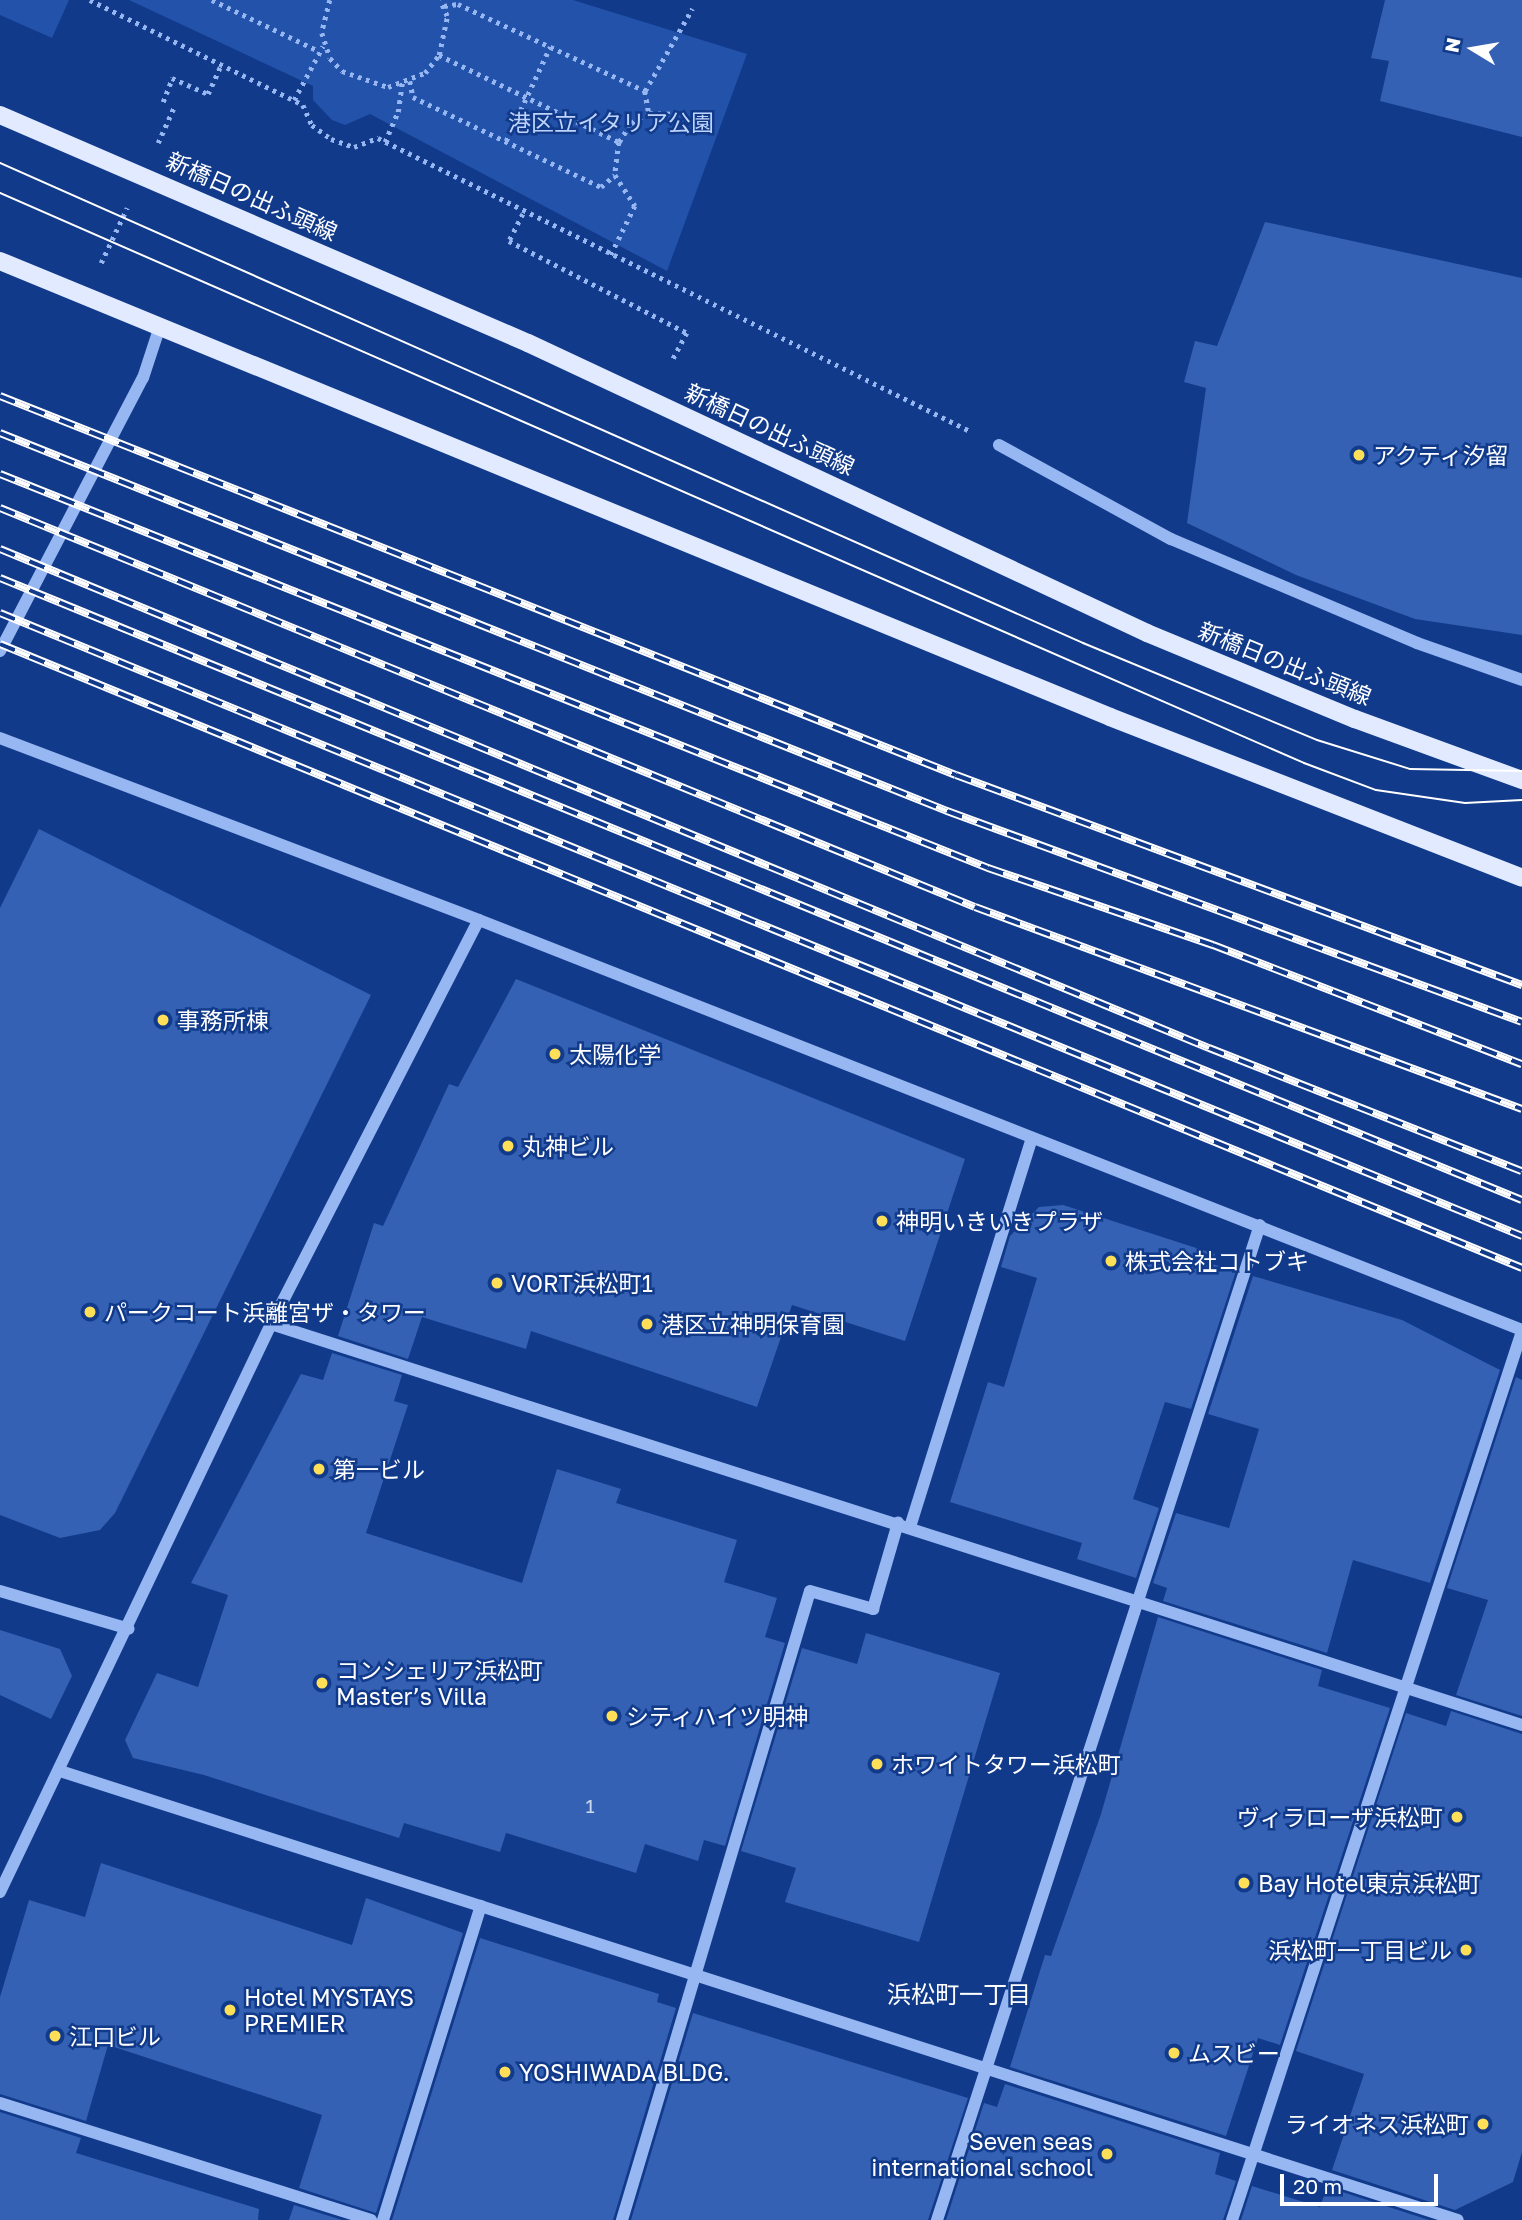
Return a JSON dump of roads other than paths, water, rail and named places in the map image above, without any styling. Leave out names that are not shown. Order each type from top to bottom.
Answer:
[{"type":"main road","name":"新橋日の出ふ頭線","points":[[0,115],[528,343],[1147,633],[1355,719],[1522,780]]},
{"type":"main road","points":[[0,261],[159,329],[1097,712],[1522,878]]},
{"type":"street","points":[[0,651],[143,378],[159,329]]},
{"type":"street","points":[[999,445],[1171,540],[1417,643],[1522,680]]},
{"type":"street","points":[[0,738],[479,920],[1260,1225],[1522,1331],[1232,2220]]},
{"type":"street","points":[[0,1892],[129,1629],[271,1324],[479,920]]},
{"type":"street","points":[[622,2220],[810,1591],[873,1609],[904,1525],[1032,1138]]},
{"type":"street","points":[[937,2220],[1260,1225]]},
{"type":"street","points":[[271,1324],[1522,1725]]},
{"type":"street","points":[[0,1591],[129,1629]]},
{"type":"street","points":[[60,1771],[1458,2220]]},
{"type":"street","points":[[383,2220],[481,1906]]},
{"type":"street","points":[[0,2104],[371,2220]]},
{"type":"tram line","points":[[0,163],[1083,643],[1317,740],[1410,769],[1522,771]]},
{"type":"tram line","points":[[0,193],[1304,763],[1376,790],[1465,803],[1522,800]]},
{"type":"railway","points":[[0,396],[956,775],[1522,985]]},
{"type":"railway","points":[[0,433],[947,811],[1522,1022]]},
{"type":"railway","points":[[0,474],[988,868],[1213,945],[1522,1064]]},
{"type":"railway","points":[[0,508],[975,907],[1522,1109]]},
{"type":"railway","points":[[0,549],[1209,1048],[1522,1171]]},
{"type":"railway","points":[[0,578],[1522,1200]]},
{"type":"railway","points":[[0,613],[1522,1236]]},
{"type":"railway","points":[[0,644],[1522,1268]]},
{"type":"place","name":"アクティ汐留","points":[[1359,455]]},
{"type":"place","name":"事務所棟","points":[[163,1020]]},
{"type":"place","name":"太陽化学","points":[[555,1054]]},
{"type":"place","name":"丸神ビル","points":[[508,1146]]},
{"type":"place","name":"神明いきいきプラザ","points":[[882,1221]]},
{"type":"place","name":"株式会社コトブキ","points":[[1111,1261]]},
{"type":"place","name":"VORT浜松町1","points":[[497,1283]]},
{"type":"place","name":"パークコート浜離宮ザ・タワー","points":[[90,1312]]},
{"type":"place","name":"港区立神明保育園","points":[[647,1324]]},
{"type":"place","name":"第一ビル","points":[[319,1469]]},
{"type":"place","name":"コンシェリア浜松町 Master’s Villa","points":[[322,1683]]},
{"type":"place","name":"シティハイツ明神","points":[[612,1716]]},
{"type":"place","name":"ホワイトタワー浜松町","points":[[877,1764]]},
{"type":"place","name":"ヴィラローザ浜松町","points":[[1457,1817]]},
{"type":"place","name":"Bay Hotel東京浜松町","points":[[1244,1883]]},
{"type":"place","name":"浜松町一丁目ビル","points":[[1466,1950]]},
{"type":"place","name":"Hotel MYSTAYS PREMIER","points":[[230,2010]]},
{"type":"place","name":"江口ビル","points":[[55,2036]]},
{"type":"place","name":"ムスビー","points":[[1174,2053]]},
{"type":"place","name":"YOSHIWADA BLDG.","points":[[505,2072]]},
{"type":"place","name":"ライオネス浜松町","points":[[1483,2124]]},
{"type":"place","name":"Seven seas international school","points":[[1107,2154]]},
{"type":"district","name":"浜松町一丁目","points":[[959,1994]]},
{"type":"park label","name":"港区立イタリア公園","points":[[611,122]]}]
